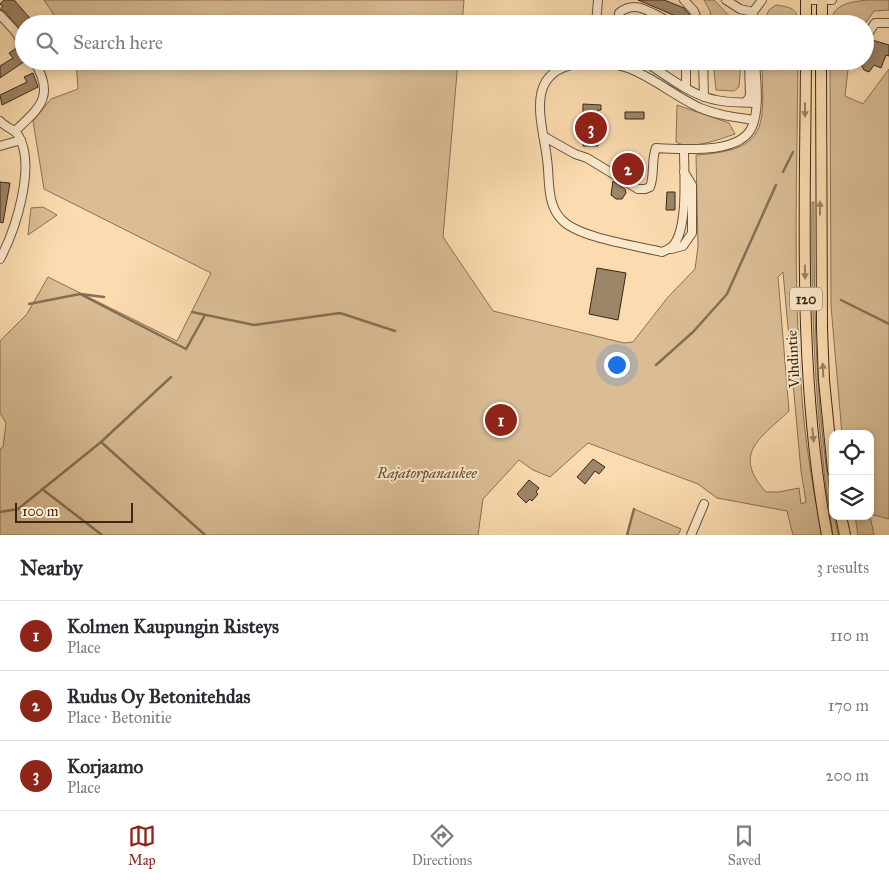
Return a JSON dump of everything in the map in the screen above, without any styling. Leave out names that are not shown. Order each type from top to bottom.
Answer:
[{"type":"main road","points":[[806,15],[807,0]]},
{"type":"main road","points":[[823,15],[825,0]]},
{"type":"main road","name":"Vihdintie","points":[[806,70],[805,240],[807,348],[812,429],[827,535]]},
{"type":"main road","name":"Vihdintie","points":[[821,70],[822,329],[824,389],[829,435]]},
{"type":"main road","points":[[842,520],[845,535]]},
{"type":"street","points":[[597,15],[598,0]]},
{"type":"street","points":[[684,0],[696,15]]},
{"type":"street","points":[[726,0],[740,9],[753,12],[761,1],[771,0]]},
{"type":"street","points":[[807,0],[825,0]]},
{"type":"street","points":[[620,15],[627,6],[634,5],[652,15]]},
{"type":"street","points":[[0,15],[15,31]]},
{"type":"street","points":[[874,25],[889,22]]},
{"type":"street","points":[[16,131],[37,109],[44,98],[45,90],[38,70]]},
{"type":"street","points":[[562,70],[557,72],[543,89],[539,114],[552,202],[557,215],[567,225],[574,229],[618,242],[662,252],[683,246],[692,233],[692,185],[683,170]]},
{"type":"street","points":[[635,70],[700,108],[717,114],[754,120]]},
{"type":"street","points":[[658,70],[704,97],[717,101],[755,103]]},
{"type":"street","points":[[686,70],[686,88]]},
{"type":"street","points":[[703,70],[704,97]]},
{"type":"street","points":[[746,102],[750,96],[749,70]]},
{"type":"street","points":[[543,136],[575,154],[587,158],[638,189],[645,189],[650,186],[656,148],[685,149],[728,145],[740,141],[748,134],[754,120],[755,70]]},
{"type":"street","points":[[0,121],[16,131],[21,140],[24,163],[22,200],[15,225],[0,259]]},
{"type":"street","points":[[0,146],[21,140]]},
{"type":"street","points":[[671,249],[676,243],[682,223],[685,149]]},
{"type":"street","points":[[691,535],[704,504]]},
{"type":"green space","points":[[44,0],[464,0],[463,15],[54,15]]},
{"type":"green space","points":[[704,0],[714,0],[728,15],[711,15]]},
{"type":"green space","points":[[868,0],[889,0],[889,10],[874,11],[871,15],[833,15],[839,8],[849,3]]},
{"type":"green space","points":[[776,5],[792,9],[797,15],[766,15],[769,10]]},
{"type":"green space","points":[[889,69],[889,519],[874,515],[874,430],[842,430],[831,306],[830,70],[848,70],[845,96],[863,104]]},
{"type":"green space","name":"Rajatorpanaukee","points":[[77,70],[457,70],[443,237],[493,311],[624,343],[633,342],[668,297],[695,269],[698,246],[696,155],[720,152],[738,147],[750,140],[758,130],[761,118],[763,102],[762,70],[798,70],[796,223],[797,304],[802,403],[806,441],[822,535],[793,535],[787,511],[717,498],[698,484],[588,443],[550,477],[533,470],[519,460],[483,499],[478,535],[0,535],[0,449],[3,447],[6,423],[0,413],[0,341],[27,314],[48,277],[177,341],[211,273],[44,189],[33,121],[51,99],[78,89]],"holes":[[[783,272],[801,471],[806,502],[801,504],[799,488],[779,492],[766,492],[751,467],[751,456],[760,438],[789,411],[778,277]]]},
{"type":"green space","points":[[714,70],[740,70],[739,87],[734,91],[716,90]]},
{"type":"green space","points":[[677,105],[729,123],[735,134],[697,145],[676,142]]},
{"type":"green space","points":[[812,202],[814,202],[817,370],[829,486],[829,507],[818,410],[812,286]]},
{"type":"green space","points":[[43,207],[57,215],[28,235],[31,208]]},
{"type":"green space","points":[[634,509],[681,529],[678,535],[627,535]]},
{"type":"green space","points":[[831,520],[835,520],[838,535],[833,535]]},
{"type":"green space","points":[[856,520],[871,520],[874,535],[858,535]]},
{"type":"building","points":[[4,0],[14,0],[27,15],[15,15],[15,24],[4,11],[0,10],[3,6],[0,4]]},
{"type":"building","points":[[638,0],[664,0],[684,8],[689,15],[673,15]]},
{"type":"building","points":[[874,41],[889,45],[889,56],[886,55],[881,68],[874,65]]},
{"type":"building","points":[[15,49],[15,68],[0,78],[0,66],[13,58],[9,53]]},
{"type":"building","points":[[33,73],[38,87],[2,105],[0,95],[27,82],[24,77]]},
{"type":"building","points":[[583,104],[601,105],[601,110],[598,110],[598,146],[583,146]]},
{"type":"building","points":[[625,112],[644,112],[644,119],[625,119]]},
{"type":"building","points":[[640,160],[640,172],[620,172],[617,169],[616,162]]},
{"type":"building","points":[[613,181],[625,189],[626,193],[622,199],[616,199],[611,195]]},
{"type":"building","points":[[0,182],[10,183],[3,223],[0,222]]},
{"type":"building","points":[[667,192],[675,192],[675,210],[666,210]]},
{"type":"building","points":[[597,268],[626,273],[618,320],[589,314]]},
{"type":"building","points":[[593,459],[605,467],[599,474],[595,471],[585,484],[577,477]]},
{"type":"building","points":[[529,480],[539,488],[536,492],[538,494],[532,501],[530,499],[526,503],[517,494]]},
{"type":"waterway","points":[[783,172],[793,152]]},
{"type":"waterway","points":[[656,365],[693,332],[727,294],[776,185]]},
{"type":"waterway","points":[[80,294],[186,349],[205,315]]},
{"type":"waterway","points":[[29,304],[80,294],[104,297]]},
{"type":"waterway","points":[[841,300],[889,324]]},
{"type":"waterway","points":[[192,312],[254,325],[340,313],[395,331]]},
{"type":"waterway","points":[[101,442],[171,377]]},
{"type":"waterway","points":[[0,512],[18,509],[101,442],[205,535]]},
{"type":"waterway","points":[[42,489],[102,535]]},
{"type":"waterway","points":[[627,535],[634,509]]},
{"type":"place","name":"Korjaamo","points":[[591,128]]},
{"type":"place","name":"Rudus Oy Betonitehdas","points":[[628,169]]},
{"type":"place","name":"Kolmen Kaupungin Risteys","points":[[501,420]]}]
